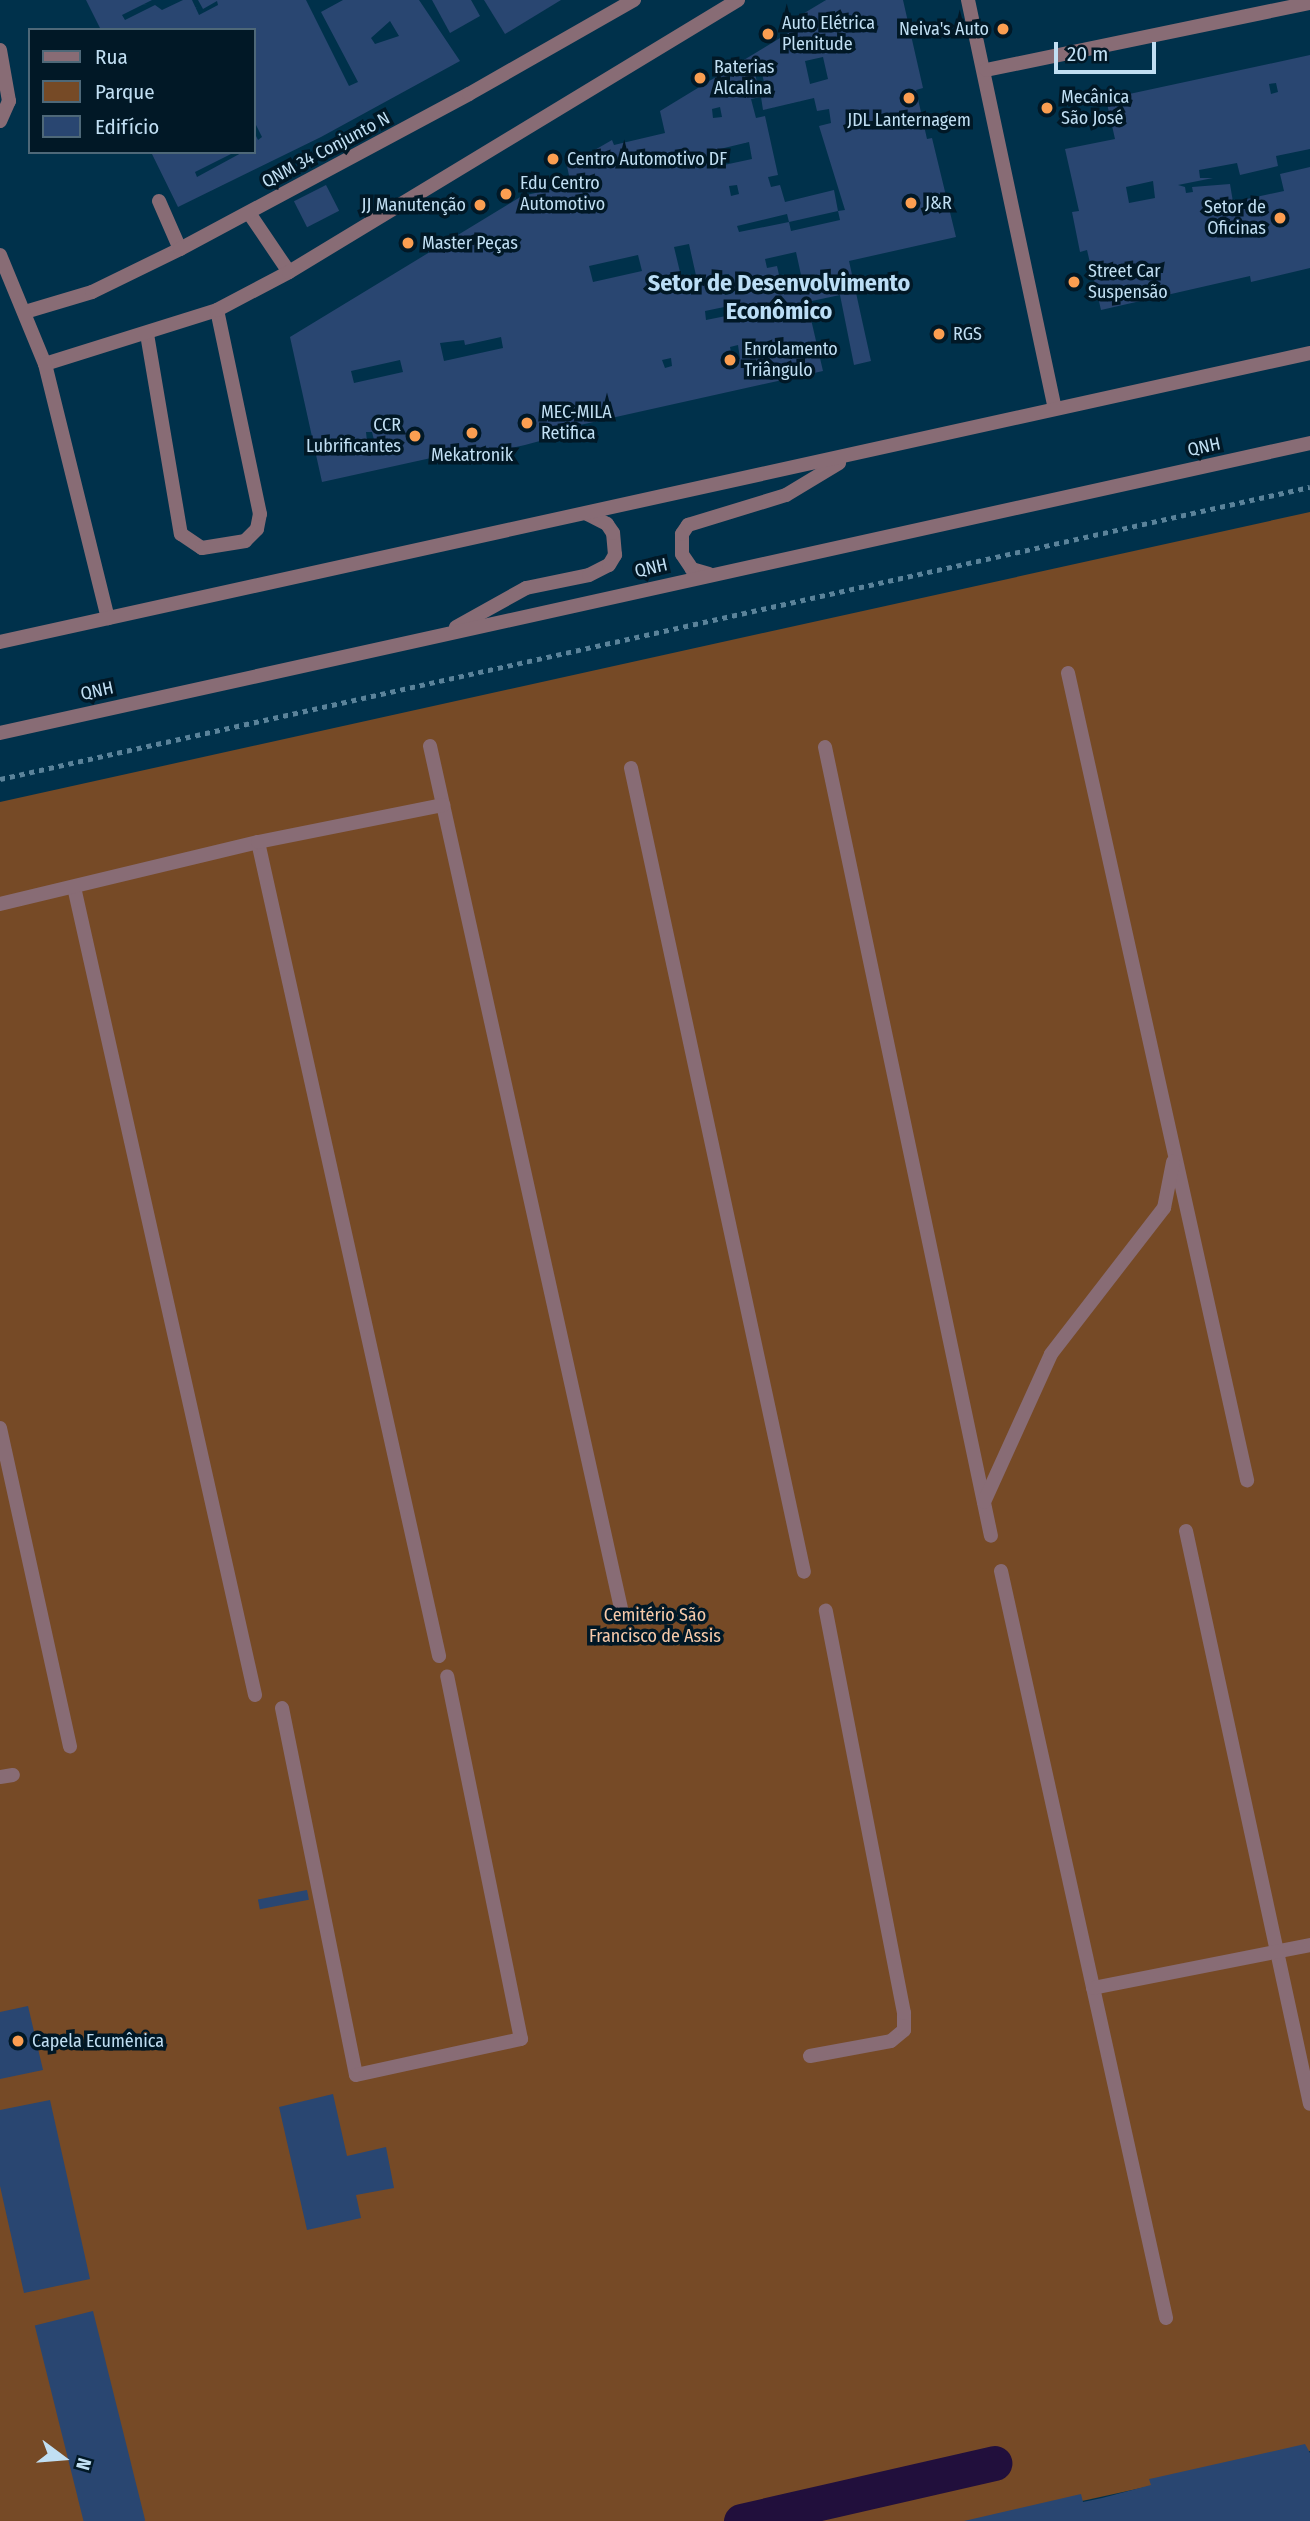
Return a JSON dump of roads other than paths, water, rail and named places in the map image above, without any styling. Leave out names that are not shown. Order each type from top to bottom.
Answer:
[{"type":"street","name":"QNM 34 Conjunto N","points":[[25,312],[92,292],[180,249],[634,0]]},
{"type":"street","points":[[45,364],[217,310],[289,272],[738,0]]},
{"type":"street","points":[[968,0],[986,70],[1055,408]]},
{"type":"street","points":[[986,70],[1310,3]]},
{"type":"street","points":[[0,50],[9,100],[0,121]]},
{"type":"street","points":[[159,201],[180,249]]},
{"type":"street","points":[[250,213],[289,272]]},
{"type":"street","points":[[0,255],[45,364],[108,618]]},
{"type":"street","points":[[147,334],[181,534],[202,548],[245,541],[257,529],[260,514],[217,310]]},
{"type":"street","points":[[0,642],[1310,353]]},
{"type":"street","name":"QNH","points":[[0,733],[1310,443]]},
{"type":"street","points":[[711,575],[692,569],[681,554],[682,534],[688,525],[786,495],[849,456]]},
{"type":"street","points":[[442,635],[526,588],[589,575],[609,565],[615,555],[613,533],[607,524],[587,514]]},
{"type":"street","points":[[1068,673],[1247,1480]]},
{"type":"street","points":[[430,746],[623,1617]]},
{"type":"street","points":[[825,747],[991,1536]]},
{"type":"street","points":[[631,768],[804,1572]]},
{"type":"street","points":[[0,904],[258,842],[443,805]]},
{"type":"street","points":[[258,842],[439,1656]]},
{"type":"street","points":[[74,887],[255,1695]]},
{"type":"street","points":[[984,1502],[1051,1354],[1164,1208],[1175,1154]]},
{"type":"street","points":[[0,1428],[70,1746]]},
{"type":"street","points":[[1186,1531],[1310,2104]]},
{"type":"street","points":[[1001,1572],[1166,2318]]},
{"type":"street","points":[[810,2056],[891,2041],[904,2030],[904,2013],[826,1609]]},
{"type":"street","points":[[282,1708],[356,2075],[521,2039],[447,1675]]},
{"type":"street","points":[[1093,1988],[1310,1945]]},
{"type":"waterway","points":[[741,2521],[994,2463]]},
{"type":"place","name":"Neiva's Auto","points":[[1003,29]]},
{"type":"place","name":"Auto Elétrica Plenitude","points":[[768,34]]},
{"type":"place","name":"Baterias Alcalina","points":[[700,78]]},
{"type":"place","name":"JDL Lanternagem","points":[[909,98]]},
{"type":"place","name":"Mecânica São José","points":[[1047,108]]},
{"type":"place","name":"Centro Automotivo DF","points":[[553,159]]},
{"type":"place","name":"Edu Centro Automotivo","points":[[506,194]]},
{"type":"place","name":"J&R","points":[[911,203]]},
{"type":"place","name":"JJ Manutenção","points":[[480,205]]},
{"type":"place","name":"Setor de Oficinas","points":[[1280,218]]},
{"type":"place","name":"Master Peças","points":[[408,243]]},
{"type":"place","name":"Street Car Suspensão","points":[[1074,282]]},
{"type":"place","name":"RGS","points":[[939,334]]},
{"type":"place","name":"Enrolamento Triângulo","points":[[730,360]]},
{"type":"place","name":"MEC-MILA Retifica","points":[[527,423]]},
{"type":"place","name":"Mekatronik","points":[[472,433]]},
{"type":"place","name":"CCR Lubrificantes","points":[[415,436]]},
{"type":"place","name":"Capela Ecumênica","points":[[18,2041]]},
{"type":"district","name":"Setor de Desenvolvimento Econômico","points":[[779,298]]},
{"type":"park label","name":"Cemitério São Francisco de Assis","points":[[655,1626]]}]
